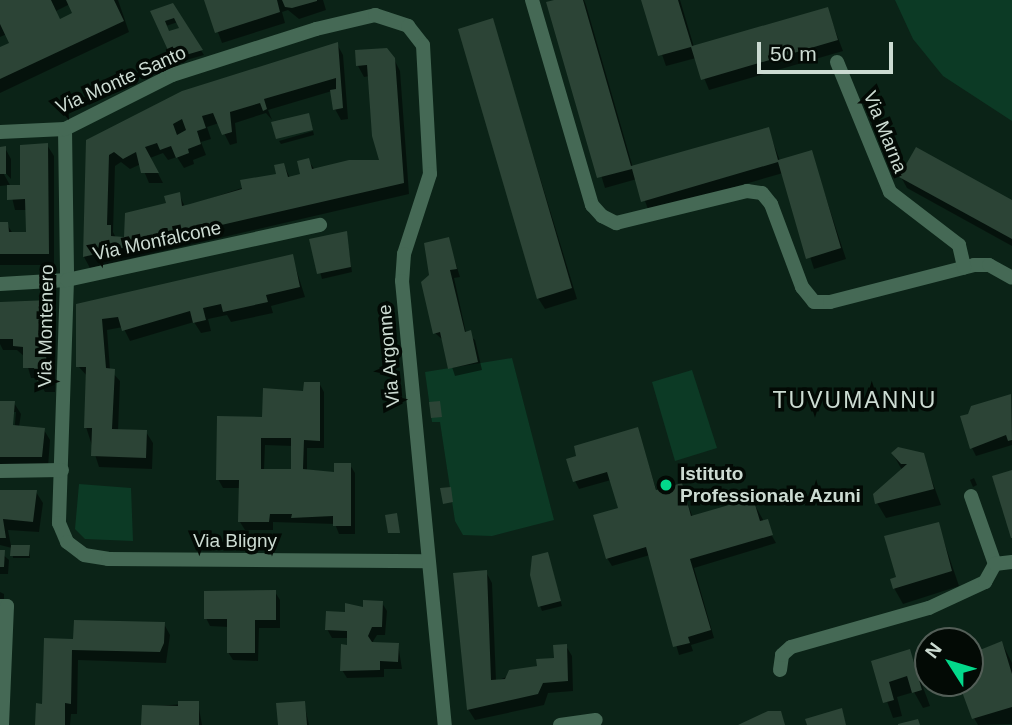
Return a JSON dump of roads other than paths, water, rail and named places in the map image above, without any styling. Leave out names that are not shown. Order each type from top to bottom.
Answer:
[{"type":"street","points":[[532,0],[592,205],[602,216],[616,223],[747,191],[762,193],[771,204],[802,287],[814,302],[830,302],[964,268],[989,265],[1012,278]]},
{"type":"street","name":"Via Monte Santo","points":[[0,132],[65,129],[172,75],[375,15]]},
{"type":"street","name":"Via Argonne","points":[[375,15],[408,26],[423,45],[430,174],[404,254],[402,281],[444,725]]},
{"type":"street","name":"Via Marna","points":[[837,62],[890,192],[959,245],[964,268]]},
{"type":"street","name":"Via Montenero","points":[[59,523],[67,280],[65,129]]},
{"type":"street","name":"Via Monfalcone","points":[[0,285],[67,280],[320,225]]},
{"type":"street","points":[[0,471],[62,470]]},
{"type":"street","points":[[780,670],[782,655],[791,647],[929,608],[985,582],[995,564],[971,496]]},
{"type":"street","name":"Via Bligny","points":[[59,523],[67,542],[84,555],[108,559],[428,561]]},
{"type":"street","points":[[995,564],[1012,562]]},
{"type":"street","points":[[0,606],[7,606],[2,669],[2,725]]},
{"type":"street","points":[[560,725],[596,720]]},
{"type":"place","name":"Istituto Professionale Azuni","points":[[666,485]]},
{"type":"district","name":"TUVUMANNU","points":[[855,400]]}]
